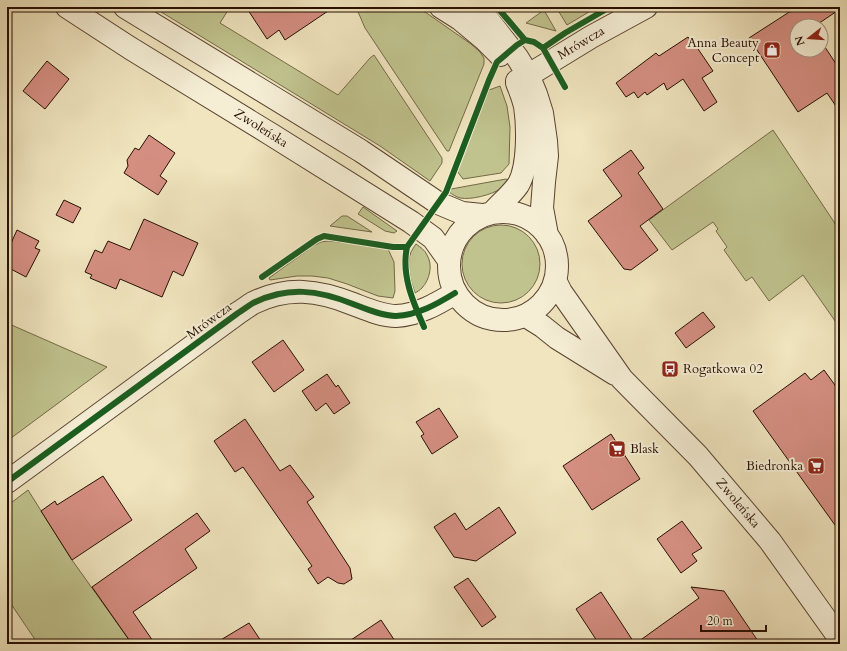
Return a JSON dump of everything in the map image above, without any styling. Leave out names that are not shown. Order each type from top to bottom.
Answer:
[{"type":"street","name":"Zwoleńska","points":[[67,7],[130,48],[411,222],[433,238],[448,259]]},
{"type":"street","points":[[125,7],[361,151],[438,203],[462,213],[487,214],[508,212],[523,215],[537,223],[547,235],[554,249],[557,265],[555,280],[551,291],[536,309],[526,316],[513,320],[500,321],[486,318],[474,312],[463,304],[455,293],[450,279],[448,259],[455,238],[472,221],[487,214],[509,195],[518,185],[523,175],[526,162],[527,124],[522,78],[517,57],[488,21],[473,7]]},
{"type":"street","points":[[441,7],[460,19],[484,39],[536,94],[542,113],[546,141],[542,208],[547,235]]},
{"type":"street","name":"Mrówcza","points":[[522,78],[585,40],[646,7]]},
{"type":"street","name":"Zwoleńska","points":[[555,280],[561,292],[622,379],[698,456],[777,551],[840,639]]},
{"type":"street","name":"Mrówcza","points":[[7,482],[238,313],[270,296],[286,292],[310,292],[328,296],[384,315],[395,316],[423,311],[455,293]]},
{"type":"street","name":"Zwoleńska","points":[[526,316],[557,338],[622,379]]},
{"type":"green space","points":[[153,7],[230,7],[220,23],[338,95],[374,55],[442,158],[442,163],[430,181],[380,146]]},
{"type":"green space","points":[[356,7],[418,7],[471,44],[484,58],[484,64],[449,151],[447,151],[365,28]]},
{"type":"green space","points":[[556,7],[597,7],[567,25]]},
{"type":"green space","points":[[544,10],[556,31],[526,23]]},
{"type":"green space","points":[[500,86],[507,106],[510,127],[509,164],[501,173],[463,179],[457,171],[489,90]]},
{"type":"green space","points":[[773,130],[840,231],[840,328],[803,275],[769,301],[752,277],[746,281],[724,250],[727,247],[716,231],[718,229],[713,222],[672,250],[649,220]]},
{"type":"green space","points":[[506,179],[510,181],[503,187],[492,193],[481,196],[460,198],[449,192],[451,189]]},
{"type":"green space","points":[[363,207],[397,231],[394,233],[385,231],[358,214]]},
{"type":"green space","points":[[342,216],[347,216],[372,232],[330,226]]},
{"type":"green space","points":[[501,225],[516,228],[528,237],[537,249],[540,264],[537,279],[528,291],[516,300],[501,303],[486,300],[474,291],[465,279],[462,264],[465,249],[474,237],[486,228]]},
{"type":"green space","points":[[328,241],[388,249],[394,262],[395,291],[393,298],[378,296],[328,278],[297,276],[270,280],[269,278],[313,246],[321,242]]},
{"type":"green space","points":[[416,244],[426,253],[429,259],[430,272],[425,284],[415,293],[411,279],[409,262],[411,252]]},
{"type":"green space","points":[[7,323],[107,367],[7,441]]},
{"type":"green space","points":[[28,490],[72,560],[132,644],[38,644],[7,598],[7,506]]},
{"type":"building","points":[[246,7],[334,7],[285,40],[279,30],[267,39]]},
{"type":"building","points":[[797,7],[840,7],[840,9],[827,18],[789,18],[789,58],[829,58],[829,53],[840,70],[840,112],[827,93],[798,112],[749,38]]},
{"type":"building","points":[[688,37],[693,44],[694,43],[713,71],[702,78],[717,102],[704,111],[683,79],[667,90],[664,83],[647,95],[645,92],[638,98],[634,92],[626,97],[616,83],[656,53],[659,56]]},
{"type":"building","points":[[47,61],[69,79],[45,109],[23,91]]},
{"type":"building","points":[[149,135],[175,153],[160,176],[167,181],[158,195],[124,173],[128,166],[127,160],[135,148],[139,150]]},
{"type":"building","points":[[631,150],[644,168],[638,173],[663,209],[640,226],[658,250],[631,270],[624,269],[588,221],[622,196],[603,170]]},
{"type":"building","points":[[64,200],[81,208],[73,223],[56,215]]},
{"type":"building","points":[[144,219],[198,243],[183,276],[173,271],[162,297],[120,279],[116,289],[90,278],[92,275],[85,272],[95,250],[102,253],[108,241],[130,250]]},
{"type":"building","points":[[17,230],[39,241],[35,248],[40,250],[26,277],[7,267],[7,252]]},
{"type":"building","points":[[703,312],[715,327],[686,348],[675,333]]},
{"type":"building","points":[[283,340],[304,370],[274,392],[252,362]]},
{"type":"building","name":"Biedronka","points":[[824,370],[840,392],[840,532],[753,411],[805,373],[811,380]]},
{"type":"building","points":[[327,374],[336,387],[338,385],[350,403],[334,414],[326,403],[316,411],[302,391]]},
{"type":"building","points":[[439,408],[458,437],[432,454],[421,436],[424,434],[416,422]]},
{"type":"building","points":[[245,419],[280,471],[290,465],[314,497],[307,502],[350,568],[352,579],[344,584],[338,583],[328,577],[318,584],[308,569],[312,566],[243,467],[235,472],[214,441]]},
{"type":"building","points":[[611,434],[640,479],[592,510],[563,466]]},
{"type":"building","points":[[103,476],[132,520],[72,560],[41,511],[55,501],[57,505]]},
{"type":"building","points":[[499,507],[516,533],[476,561],[454,557],[434,527],[455,513],[466,530]]},
{"type":"building","points":[[197,513],[210,531],[185,549],[197,568],[133,612],[155,644],[132,644],[92,587]]},
{"type":"building","points":[[682,521],[702,548],[692,554],[697,561],[681,573],[657,539]]},
{"type":"building","points":[[468,578],[496,617],[482,627],[454,587]]},
{"type":"building","points":[[691,587],[724,591],[760,644],[635,644],[699,598]]},
{"type":"building","points":[[601,592],[635,644],[599,644],[576,609]]},
{"type":"building","points":[[381,620],[397,644],[345,644]]},
{"type":"building","points":[[249,623],[263,644],[214,644]]},
{"type":"cycle path","points":[[497,7],[525,40],[534,42],[543,48],[565,87]]},
{"type":"cycle path","points":[[543,48],[565,33],[610,7]]},
{"type":"cycle path","points":[[424,327],[409,288],[406,268],[407,247],[446,192],[497,62],[525,40]]},
{"type":"cycle path","points":[[262,277],[317,239],[324,236],[393,247],[407,247]]},
{"type":"cycle path","points":[[7,482],[253,303],[278,294],[291,292],[315,293],[340,299],[374,312],[396,316],[412,314],[420,311],[455,293]]},
{"type":"place","name":"Anna Beauty Concept","points":[[772,50]]},
{"type":"place","name":"Rogatkowa 02","points":[[670,369]]},
{"type":"place","name":"Blask","points":[[617,449]]},
{"type":"place","name":"Biedronka","points":[[816,466]]}]
